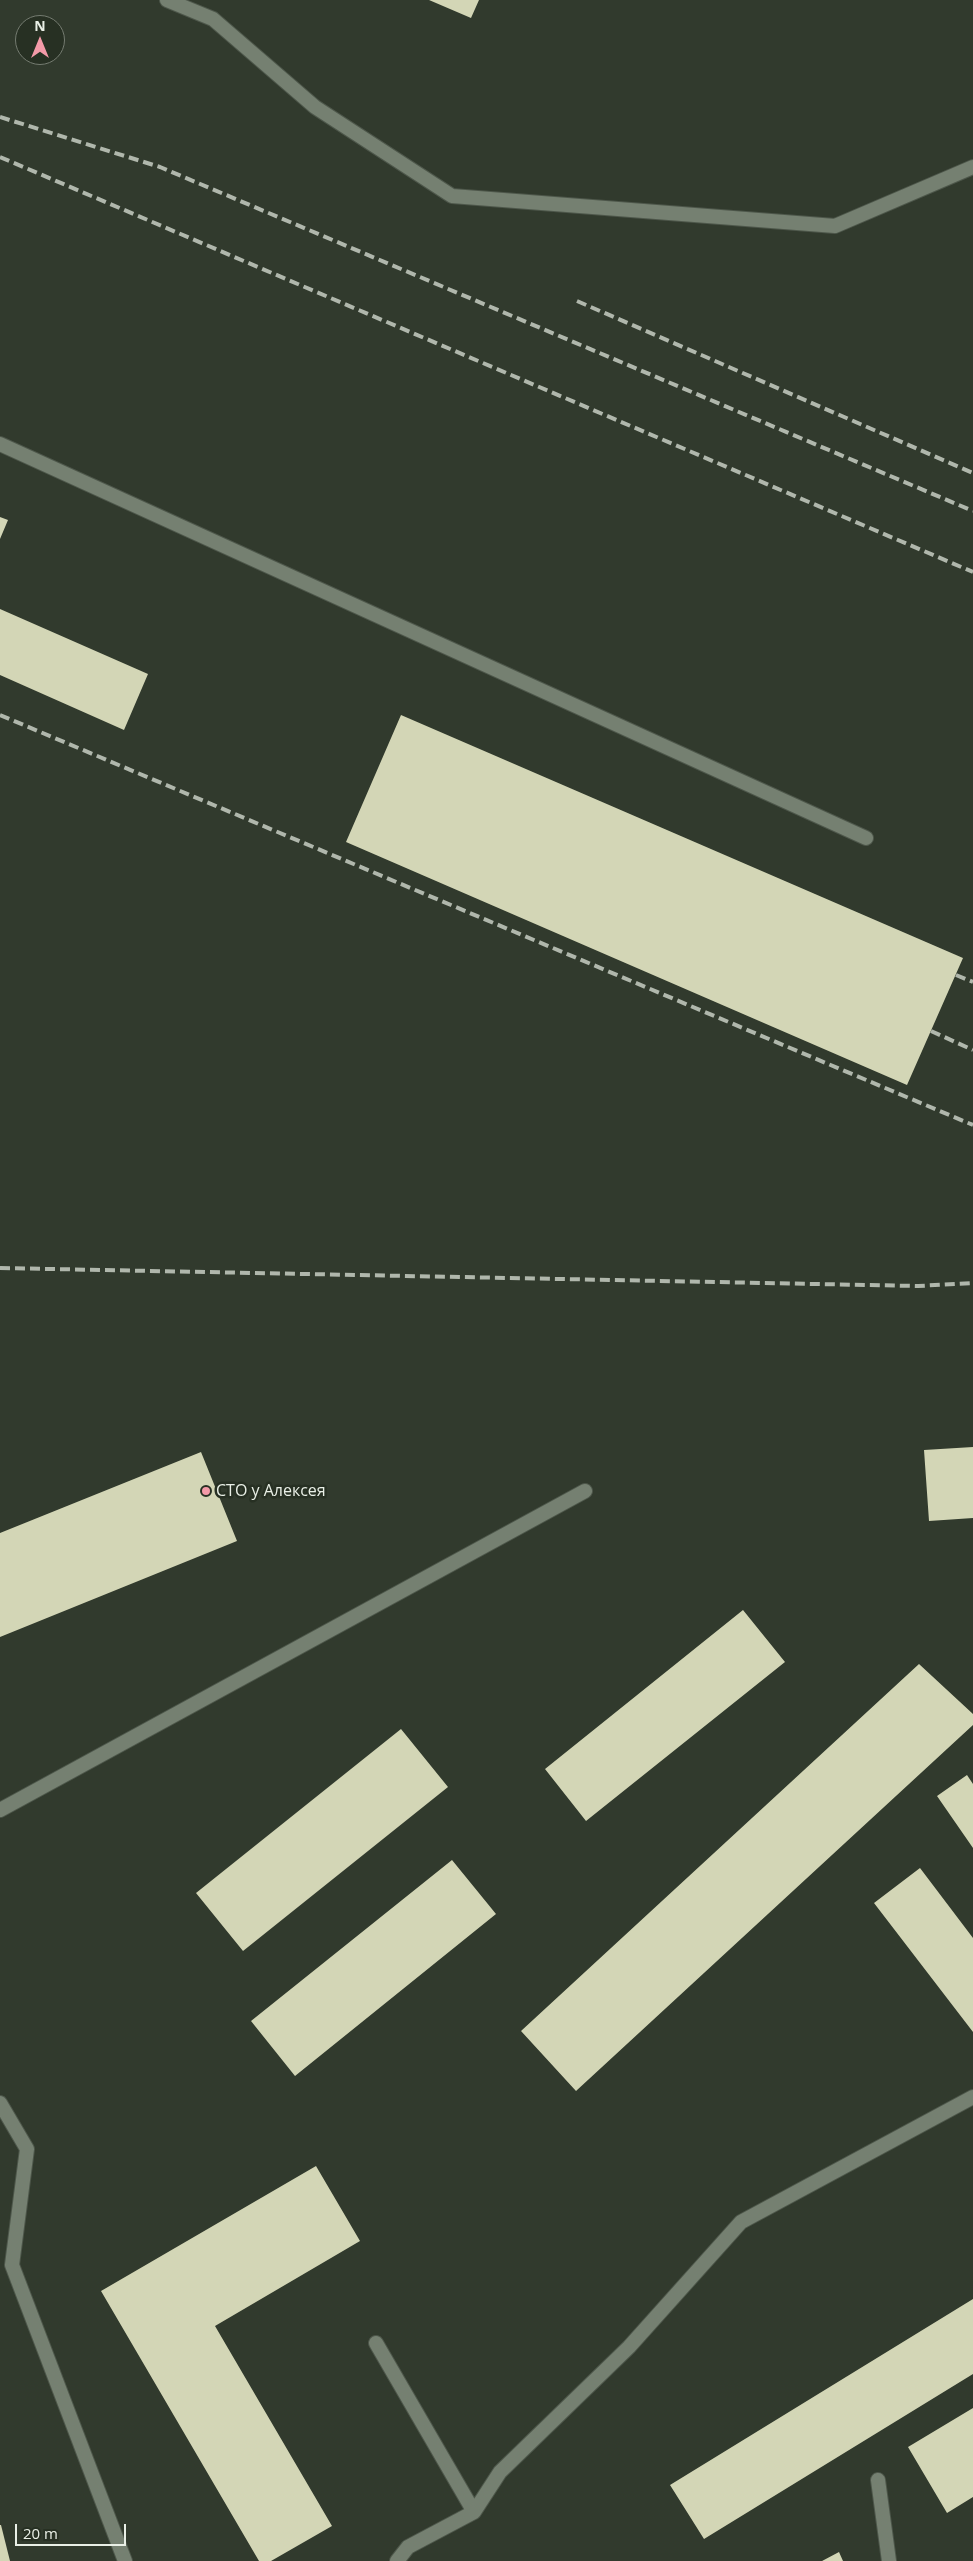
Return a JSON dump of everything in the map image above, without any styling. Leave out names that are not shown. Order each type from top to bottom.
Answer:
[{"type":"lane","points":[[167,0],[213,19],[315,107],[452,196],[835,226],[973,167]]},
{"type":"lane","points":[[0,444],[866,838]]},
{"type":"lane","points":[[0,1810],[585,1491]]},
{"type":"lane","points":[[397,2561],[408,2547],[474,2512],[500,2472],[629,2347],[741,2222],[973,2097]]},
{"type":"lane","points":[[0,2103],[27,2149],[12,2264],[125,2561]]},
{"type":"lane","points":[[376,2344],[474,2512]]},
{"type":"lane","points":[[878,2480],[889,2561]]},
{"type":"building","points":[[429,0],[479,0],[471,18]]},
{"type":"building","points":[[0,517],[8,520],[0,539]]},
{"type":"building","points":[[0,609],[148,674],[124,730],[0,675]]},
{"type":"building","points":[[401,715],[963,958],[907,1085],[346,842]]},
{"type":"building","points":[[973,1447],[973,1518],[929,1521],[924,1450]]},
{"type":"building","points":[[201,1452],[237,1541],[0,1637],[0,1533]]},
{"type":"building","points":[[743,1610],[785,1662],[586,1821],[545,1769]]},
{"type":"building","points":[[919,1664],[973,1714],[973,1725],[576,2091],[521,2031]]},
{"type":"building","points":[[401,1729],[448,1787],[243,1951],[196,1893]]},
{"type":"building","points":[[967,1775],[973,1784],[973,1848],[937,1796]]},
{"type":"building","points":[[452,1860],[496,1914],[295,2076],[251,2021]]},
{"type":"building","points":[[920,1868],[973,1938],[973,2032],[874,1903]]},
{"type":"building","points":[[316,2166],[360,2241],[215,2326],[332,2526],[271,2561],[259,2561],[101,2291]]},
{"type":"building","points":[[973,2299],[973,2374],[704,2539],[670,2485]]},
{"type":"building","points":[[973,2408],[973,2497],[947,2513],[908,2447]]},
{"type":"building","points":[[1,2525],[10,2561],[0,2561]]},
{"type":"building","points":[[839,2552],[843,2561],[822,2561]]},
{"type":"railway","points":[[0,117],[160,167],[973,511]]},
{"type":"railway","points":[[0,157],[973,572]]},
{"type":"railway","points":[[577,301],[973,473]]},
{"type":"railway","points":[[0,715],[973,1125]]},
{"type":"railway","points":[[956,975],[973,982]]},
{"type":"railway","points":[[931,1031],[973,1050]]},
{"type":"railway","points":[[0,1268],[918,1286],[973,1283]]},
{"type":"place","name":"СТО у Алексея","points":[[206,1491]]}]
